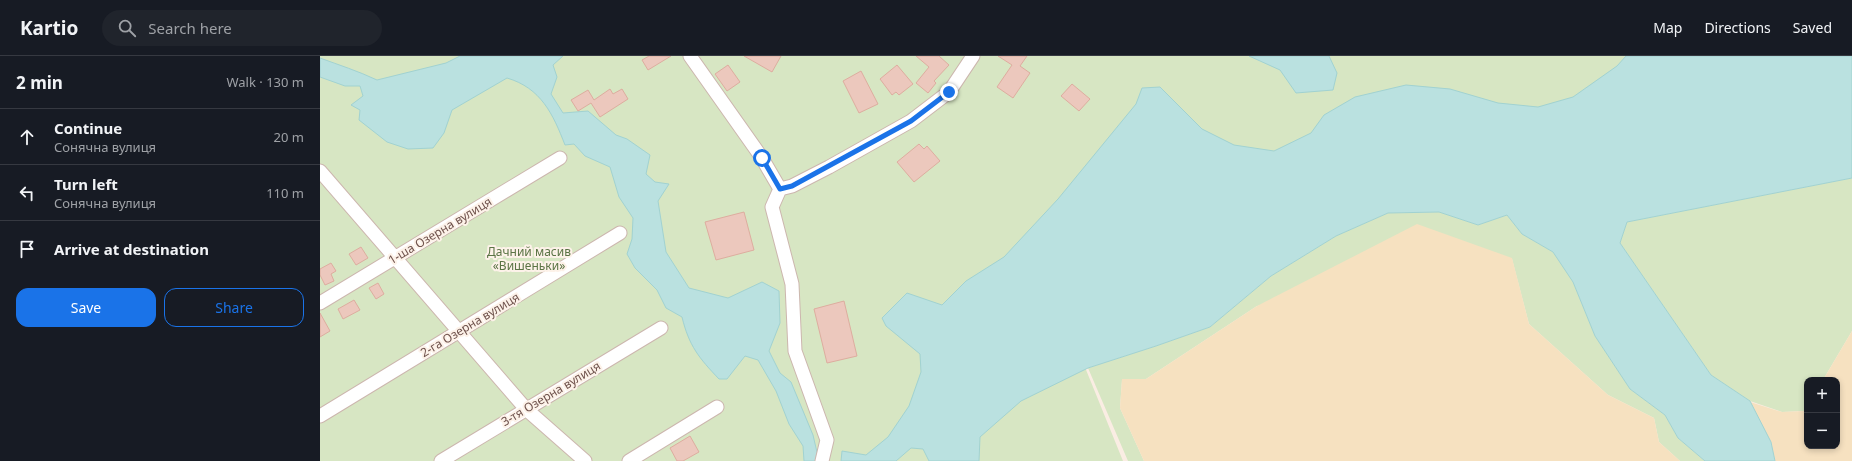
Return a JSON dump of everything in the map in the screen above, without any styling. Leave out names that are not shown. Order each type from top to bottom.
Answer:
[{"type":"street","points":[[690,56],[762,158],[780,189]]},
{"type":"street","points":[[780,189],[792,186],[911,121],[949,92],[973,56]]},
{"type":"street","name":"1-ша Озерна вулиця","points":[[320,303],[560,158]]},
{"type":"street","points":[[320,171],[324,184],[396,257],[526,409],[585,461]]},
{"type":"street","points":[[780,189],[772,207],[792,284],[795,351],[827,440],[822,461]]},
{"type":"street","name":"2-га Озерна вулиця","points":[[320,416],[620,233]]},
{"type":"street","name":"3-тя Озерна вулиця","points":[[441,461],[661,328]]},
{"type":"street","points":[[629,461],[717,407]]},
{"type":"green space","name":"Дачний масив «Вишеньки»","points":[[320,56],[1659,56],[1078,350],[1123,461],[320,461]]},
{"type":"green space","points":[[1852,178],[1852,331],[1825,377],[1804,377],[1804,411],[1782,412],[1750,401],[1711,375],[1620,243],[1627,222]]},
{"type":"green space","points":[[1439,212],[1478,225],[1507,215],[1522,234],[1553,252],[1573,282],[1595,336],[1630,389],[1665,415],[1678,438],[1705,461],[1680,461],[1659,442],[1654,418],[1608,395],[1529,324],[1512,259],[1257,306],[1146,379],[1122,380],[1120,408],[1144,461],[1128,461],[1088,368],[1210,327],[1271,276],[1336,236],[1388,213]]},
{"type":"sand","points":[[1417,224],[1512,258],[1529,324],[1608,395],[1654,418],[1659,442],[1680,461],[1144,461],[1120,408],[1122,379],[1146,379],[1257,306]]},
{"type":"sand","points":[[1852,331],[1852,461],[1775,461],[1771,442],[1750,402],[1782,412],[1804,411],[1804,449],[1840,449],[1840,377],[1825,377]]},
{"type":"water","points":[[460,56],[563,56],[553,65],[557,77],[551,94],[563,113],[588,111],[616,135],[627,139],[650,155],[646,174],[655,182],[669,184],[658,201],[666,252],[689,288],[728,298],[762,282],[779,291],[780,323],[769,351],[780,373],[791,382],[813,435],[819,461],[804,461],[803,446],[789,424],[776,391],[758,360],[745,356],[727,379],[719,379],[700,358],[688,336],[682,317],[666,308],[657,290],[635,268],[627,254],[632,239],[633,218],[619,197],[610,167],[585,156],[574,144],[565,145],[550,113],[537,95],[529,88],[519,82],[507,78],[452,110],[444,133],[433,148],[408,149],[387,142],[359,120],[360,110],[351,105],[363,96],[360,86],[345,86],[320,77],[320,58],[377,80],[446,63]]},
{"type":"water","points":[[1249,56],[1329,56],[1337,73],[1333,90],[1296,93],[1280,70]]},
{"type":"water","points":[[1626,56],[1852,56],[1852,178],[1627,222],[1620,243],[1711,375],[1750,401],[1771,442],[1775,461],[1705,461],[1678,438],[1665,415],[1630,389],[1595,336],[1573,282],[1553,252],[1522,234],[1507,215],[1478,225],[1439,212],[1388,213],[1336,236],[1271,276],[1210,327],[1088,368],[1021,401],[980,437],[979,461],[929,461],[923,449],[911,448],[896,461],[841,461],[842,451],[866,455],[888,437],[909,406],[921,372],[920,354],[886,326],[882,318],[907,293],[942,305],[966,281],[1004,257],[1058,199],[1136,104],[1142,88],[1160,87],[1202,129],[1234,145],[1274,151],[1311,133],[1324,115],[1355,97],[1406,85],[1450,89],[1498,103],[1538,107],[1573,97],[1617,66]]},
{"type":"building","points":[[649,56],[671,56],[648,70],[642,60]]},
{"type":"building","points":[[744,56],[781,56],[772,72]]},
{"type":"building","points":[[916,56],[939,56],[949,65],[934,81],[936,83],[928,93],[916,83],[929,67]]},
{"type":"building","points":[[998,56],[1027,56],[1020,66],[1030,73],[1013,98],[997,87],[1012,65]]},
{"type":"building","points":[[728,65],[740,82],[727,91],[715,74]]},
{"type":"building","points":[[897,65],[913,84],[899,95],[896,92],[892,95],[880,79]]},
{"type":"building","points":[[861,71],[878,104],[859,113],[843,81]]},
{"type":"building","points":[[1072,84],[1090,99],[1079,111],[1061,96]]},
{"type":"building","points":[[610,89],[613,94],[622,89],[628,99],[600,117],[591,103],[578,111],[571,100],[588,90],[594,100]]},
{"type":"building","points":[[919,144],[924,149],[927,146],[940,161],[914,182],[897,162]]},
{"type":"building","points":[[744,212],[754,250],[716,260],[705,222]]},
{"type":"building","points":[[361,247],[368,258],[356,265],[349,254]]},
{"type":"building","points":[[331,263],[336,271],[331,274],[334,281],[325,285],[320,275],[320,269]]},
{"type":"building","points":[[378,283],[384,294],[376,299],[369,288]]},
{"type":"building","points":[[354,300],[360,310],[343,319],[338,309]]},
{"type":"building","points":[[844,301],[857,356],[827,363],[814,309]]},
{"type":"building","points":[[320,313],[330,331],[320,337]]},
{"type":"building","points":[[690,436],[699,452],[683,461],[677,461],[670,448]]},
{"type":"route","points":[[762,158],[780,189],[792,186],[911,121],[949,92]]}]
